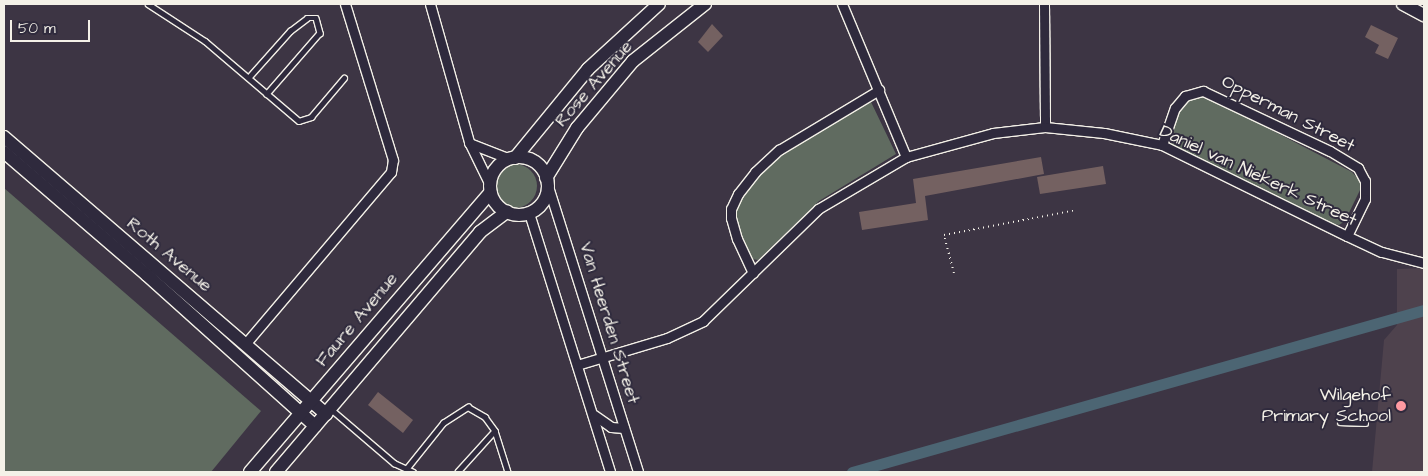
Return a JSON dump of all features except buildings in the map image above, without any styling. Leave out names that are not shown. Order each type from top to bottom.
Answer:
[{"type":"street","points":[[246,343],[392,172],[393,160],[345,4]]},
{"type":"street","points":[[430,4],[469,142],[498,206],[507,212],[529,213],[542,204],[547,181],[538,165],[469,142]]},
{"type":"street","name":"Rose Avenue","points":[[513,158],[588,69],[659,4]]},
{"type":"street","name":"Rose Avenue","points":[[547,181],[577,128],[633,61],[705,4]]},
{"type":"street","points":[[842,4],[906,158]]},
{"type":"street","points":[[1044,4],[1045,127]]},
{"type":"street","points":[[1403,4],[1424,15]]},
{"type":"street","points":[[753,273],[737,239],[732,218],[731,209],[738,194],[755,172],[780,150],[879,90]]},
{"type":"street","name":"Opperman Street","points":[[1162,145],[1175,108],[1185,96],[1203,90],[1321,146],[1348,161],[1366,181],[1365,200],[1347,236]]},
{"type":"street","name":"Daniel van Niekerk Street","points":[[577,365],[667,338],[703,321],[818,209],[906,158],[960,140],[1045,127],[1104,133],[1162,145],[1382,252],[1424,263]]},
{"type":"street","name":"Roth Avenue","points":[[4,137],[312,400],[328,411]]},
{"type":"street","name":"Roth Avenue","points":[[4,152],[161,288],[314,426]]},
{"type":"street","points":[[490,188],[496,168],[513,158]]},
{"type":"street","name":"Van Heerden Street","points":[[547,181],[604,358],[638,472]]},
{"type":"street","name":"Faure Avenue","points":[[250,472],[394,305],[490,188]]},
{"type":"street","points":[[276,472],[480,232],[507,212]]},
{"type":"street","points":[[529,213],[610,472]]},
{"type":"street","points":[[394,305],[411,315]]},
{"type":"street","points":[[592,412],[605,424],[624,428]]},
{"type":"lane","points":[[148,4],[249,77],[299,121],[304,122],[344,78]]},
{"type":"lane","points":[[249,77],[290,31],[308,18],[316,18],[320,33],[268,94]]},
{"type":"lane","points":[[407,468],[442,423],[463,408],[475,410],[495,431],[508,472]]},
{"type":"lane","points":[[328,411],[386,457],[413,472]]},
{"type":"lane","points":[[1340,422],[1365,424]]},
{"type":"lane","points":[[458,472],[495,431]]},
{"type":"path","points":[[954,273],[944,235],[1076,210]]},
{"type":"shaded area","name":"Wilgehof Primary School","points":[[1424,268],[1424,472],[1372,472],[1384,340],[1397,325],[1397,269]]},
{"type":"green space","points":[[1204,95],[1352,172],[1360,181],[1360,190],[1345,221],[1339,225],[1331,223],[1172,145],[1168,129],[1177,108],[1192,96]]},
{"type":"green space","points":[[871,102],[896,154],[819,201],[758,260],[752,259],[738,236],[733,208],[737,197],[761,171],[813,133]]},
{"type":"green space","points":[[511,164],[519,164],[531,170],[537,186],[531,202],[519,208],[511,208],[499,202],[493,190],[493,182],[499,170]]},
{"type":"green space","points":[[4,188],[261,411],[211,472],[4,472]]},
{"type":"waterway","points":[[852,472],[1424,310]]},
{"type":"place","name":"Wilgehof Primary School","points":[[1401,406]]}]
